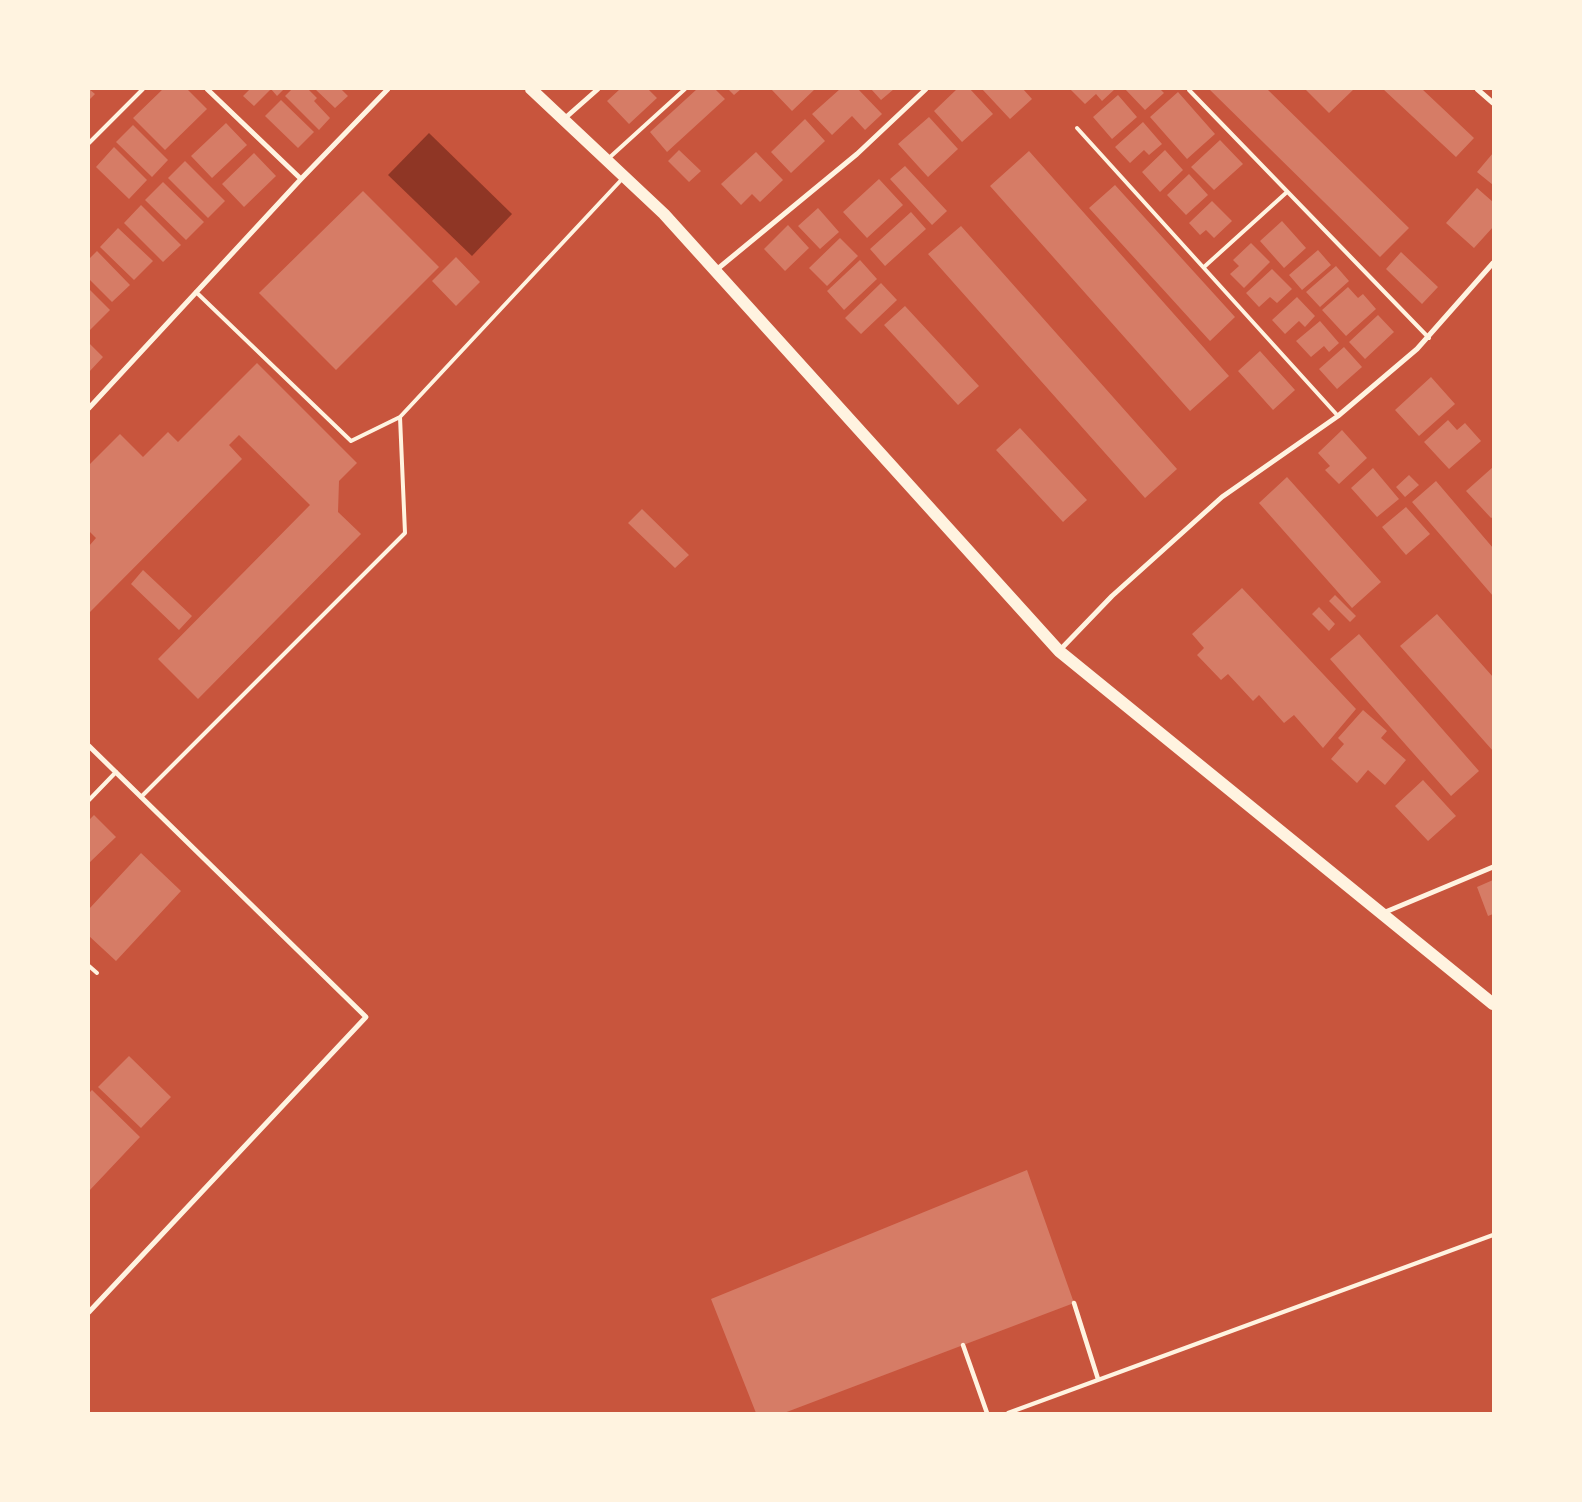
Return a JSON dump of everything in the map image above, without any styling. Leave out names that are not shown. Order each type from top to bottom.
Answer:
[{"type":"main road","points":[[532,89],[664,214],[1060,651],[1493,1004]]},
{"type":"street","points":[[207,89],[301,178]]},
{"type":"street","points":[[89,408],[301,178],[388,89]]},
{"type":"street","points":[[564,119],[598,89]]},
{"type":"street","points":[[715,271],[857,154],[926,89]]},
{"type":"street","points":[[1477,89],[1493,103]]},
{"type":"street","points":[[1060,651],[1112,596],[1222,497],[1338,416],[1429,338],[1493,263]]},
{"type":"street","points":[[89,746],[366,1017],[89,1312]]},
{"type":"street","points":[[1382,914],[1493,867]]},
{"type":"street","points":[[1074,1303],[1098,1379]]},
{"type":"street","points":[[963,1345],[987,1413]]},
{"type":"lane","points":[[89,143],[143,89]]},
{"type":"lane","points":[[607,160],[685,89]]},
{"type":"lane","points":[[1189,90],[1429,338]]},
{"type":"lane","points":[[1077,128],[1338,416]]},
{"type":"lane","points":[[196,292],[351,441],[400,417],[625,176]]},
{"type":"lane","points":[[1204,268],[1288,192]]},
{"type":"lane","points":[[141,797],[405,533],[400,417]]},
{"type":"lane","points":[[89,800],[116,772]]},
{"type":"lane","points":[[89,966],[97,974]]},
{"type":"lane","points":[[1008,1413],[1493,1235]]},
{"type":"shaded area","points":[[429,133],[512,214],[472,256],[388,175]]},
{"type":"building","points":[[89,89],[95,94],[89,100]]},
{"type":"building","points":[[163,89],[187,89],[207,109],[165,150],[133,118]]},
{"type":"building","points":[[250,89],[271,89],[254,106],[243,96]]},
{"type":"building","points":[[271,89],[284,89],[277,96]]},
{"type":"building","points":[[292,89],[308,89],[317,98],[314,101],[330,118],[319,130],[285,96]]},
{"type":"building","points":[[315,89],[341,89],[348,96],[335,108]]},
{"type":"building","points":[[620,89],[648,89],[657,98],[629,124],[607,101]]},
{"type":"building","points":[[697,89],[715,89],[725,99],[667,152],[650,132]]},
{"type":"building","points":[[728,89],[741,89],[734,95]]},
{"type":"building","points":[[771,89],[815,89],[792,111]]},
{"type":"building","points":[[840,89],[858,89],[882,114],[865,130],[852,116],[832,135],[812,114]]},
{"type":"building","points":[[871,89],[894,89],[881,100]]},
{"type":"building","points":[[957,89],[970,89],[993,114],[962,142],[934,111]]},
{"type":"building","points":[[982,89],[1023,89],[1032,99],[1010,119]]},
{"type":"building","points":[[1070,89],[1115,89],[1102,101],[1096,94],[1085,104]]},
{"type":"building","points":[[1125,89],[1160,89],[1164,93],[1145,110]]},
{"type":"building","points":[[1209,89],[1267,89],[1409,228],[1380,257]]},
{"type":"building","points":[[1305,89],[1354,89],[1329,113]]},
{"type":"building","points":[[1383,89],[1422,89],[1474,138],[1456,157]]},
{"type":"building","points":[[1178,92],[1215,134],[1187,159],[1150,117]]},
{"type":"building","points":[[1118,95],[1137,117],[1112,139],[1093,117]]},
{"type":"building","points":[[281,100],[314,132],[298,148],[265,116]]},
{"type":"building","points":[[929,117],[958,149],[928,177],[898,144]]},
{"type":"building","points":[[805,119],[825,141],[791,173],[771,152]]},
{"type":"building","points":[[1143,122],[1162,144],[1149,155],[1144,150],[1130,163],[1115,147]]},
{"type":"building","points":[[226,123],[247,145],[212,178],[191,156]]},
{"type":"building","points":[[133,125],[168,160],[152,177],[116,142]]},
{"type":"building","points":[[1220,140],[1243,164],[1214,190],[1191,167]]},
{"type":"building","points":[[114,147],[147,180],[129,199],[96,167]]},
{"type":"building","points":[[679,150],[701,171],[689,182],[668,161]]},
{"type":"building","points":[[1165,150],[1183,170],[1160,192],[1142,172]]},
{"type":"building","points":[[1029,151],[1229,376],[1190,411],[990,186]]},
{"type":"building","points":[[756,152],[783,180],[760,202],[752,194],[741,205],[721,184]]},
{"type":"building","points":[[254,153],[276,176],[244,207],[222,184]]},
{"type":"building","points":[[1493,153],[1493,185],[1477,172]]},
{"type":"building","points":[[185,161],[225,201],[208,218],[168,178]]},
{"type":"building","points":[[905,166],[947,211],[932,225],[890,179]]},
{"type":"building","points":[[1189,174],[1208,195],[1186,215],[1167,195]]},
{"type":"building","points":[[879,179],[903,205],[867,238],[843,212]]},
{"type":"building","points":[[163,182],[204,222],[186,240],[145,200]]},
{"type":"building","points":[[1115,185],[1235,317],[1210,341],[1089,208]]},
{"type":"building","points":[[1477,188],[1493,202],[1493,227],[1474,248],[1446,223]]},
{"type":"building","points":[[363,191],[439,267],[336,370],[259,293]]},
{"type":"building","points":[[1212,201],[1232,221],[1214,238],[1206,230],[1200,235],[1189,223]]},
{"type":"building","points":[[141,205],[181,245],[163,262],[124,223]]},
{"type":"building","points":[[818,208],[839,232],[820,249],[798,226]]},
{"type":"building","points":[[911,212],[926,229],[885,266],[870,249]]},
{"type":"building","points":[[1282,221],[1306,248],[1284,268],[1260,241]]},
{"type":"building","points":[[788,225],[809,248],[785,271],[764,249]]},
{"type":"building","points":[[961,226],[1177,469],[1145,498],[928,254]]},
{"type":"building","points":[[118,228],[153,261],[134,280],[100,247]]},
{"type":"building","points":[[840,238],[858,256],[827,286],[809,268]]},
{"type":"building","points":[[1251,243],[1270,262],[1244,288],[1230,274],[1239,266],[1233,260]]},
{"type":"building","points":[[1318,250],[1331,265],[1302,290],[1289,275]]},
{"type":"building","points":[[97,251],[130,285],[112,302],[89,279],[89,259]]},
{"type":"building","points":[[1401,252],[1438,287],[1422,304],[1386,269]]},
{"type":"building","points":[[456,257],[480,282],[456,306],[432,281]]},
{"type":"building","points":[[860,260],[877,279],[844,310],[827,291]]},
{"type":"building","points":[[1336,266],[1349,281],[1320,307],[1306,292]]},
{"type":"building","points":[[1272,269],[1292,289],[1277,303],[1270,297],[1259,307],[1246,293]]},
{"type":"building","points":[[881,283],[897,300],[861,334],[845,318]]},
{"type":"building","points":[[1348,287],[1358,298],[1363,294],[1376,309],[1346,336],[1322,310]]},
{"type":"building","points":[[89,289],[110,310],[89,331]]},
{"type":"building","points":[[1297,297],[1315,316],[1305,327],[1299,321],[1285,334],[1272,320]]},
{"type":"building","points":[[905,306],[979,386],[958,405],[884,325]]},
{"type":"building","points":[[1378,315],[1394,332],[1365,359],[1349,342]]},
{"type":"building","points":[[1320,321],[1339,343],[1329,352],[1324,346],[1311,357],[1296,341]]},
{"type":"building","points":[[89,343],[103,357],[89,372]]},
{"type":"building","points":[[1344,347],[1362,367],[1337,389],[1319,369]]},
{"type":"building","points":[[1260,351],[1295,390],[1273,410],[1238,371]]},
{"type":"building","points":[[257,363],[357,463],[339,481],[338,512],[361,534],[198,699],[158,659],[310,505],[239,435],[229,445],[242,459],[90,612],[89,546],[96,538],[89,531],[89,465],[120,434],[143,457],[168,432],[178,442]]},
{"type":"building","points":[[1431,377],[1455,404],[1419,436],[1395,410]]},
{"type":"building","points":[[1448,420],[1457,430],[1465,423],[1481,441],[1449,469],[1424,442]]},
{"type":"building","points":[[1020,428],[1087,500],[1063,522],[996,450]]},
{"type":"building","points":[[1342,430],[1367,458],[1339,484],[1325,470],[1330,466],[1318,453]]},
{"type":"building","points":[[1493,467],[1493,517],[1491,518],[1466,491]]},
{"type":"building","points":[[1373,468],[1399,499],[1377,517],[1351,488]]},
{"type":"building","points":[[1409,475],[1419,485],[1405,497],[1396,487]]},
{"type":"building","points":[[1287,477],[1381,582],[1352,608],[1259,503]]},
{"type":"building","points":[[1436,481],[1493,548],[1493,596],[1412,502]]},
{"type":"building","points":[[1406,507],[1430,534],[1406,555],[1382,527]]},
{"type":"building","points":[[642,509],[689,555],[675,568],[628,523]]},
{"type":"building","points":[[143,570],[192,616],[179,630],[131,584]]},
{"type":"building","points":[[1242,588],[1356,709],[1323,748],[1294,715],[1284,723],[1259,695],[1253,701],[1228,674],[1221,680],[1197,655],[1204,648],[1192,634]]},
{"type":"building","points":[[1335,595],[1356,616],[1350,622],[1329,601]]},
{"type":"building","points":[[1319,607],[1335,624],[1329,631],[1312,614]]},
{"type":"building","points":[[1437,614],[1493,677],[1493,751],[1400,646]]},
{"type":"building","points":[[1359,634],[1479,771],[1451,796],[1330,659]]},
{"type":"building","points":[[1363,710],[1387,731],[1381,738],[1406,760],[1385,785],[1368,770],[1357,783],[1331,759],[1344,744],[1338,738]]},
{"type":"building","points":[[1423,780],[1456,816],[1428,841],[1395,806]]},
{"type":"building","points":[[94,815],[116,837],[89,863],[89,820]]},
{"type":"building","points":[[141,853],[181,891],[116,961],[89,936],[89,909]]},
{"type":"building","points":[[1493,880],[1493,914],[1488,916],[1477,887]]},
{"type":"building","points":[[129,1056],[171,1097],[141,1128],[98,1087]]},
{"type":"building","points":[[92,1090],[140,1137],[89,1191],[89,1093]]},
{"type":"building","points":[[1027,1170],[1074,1303],[784,1413],[756,1413],[711,1299]]}]
